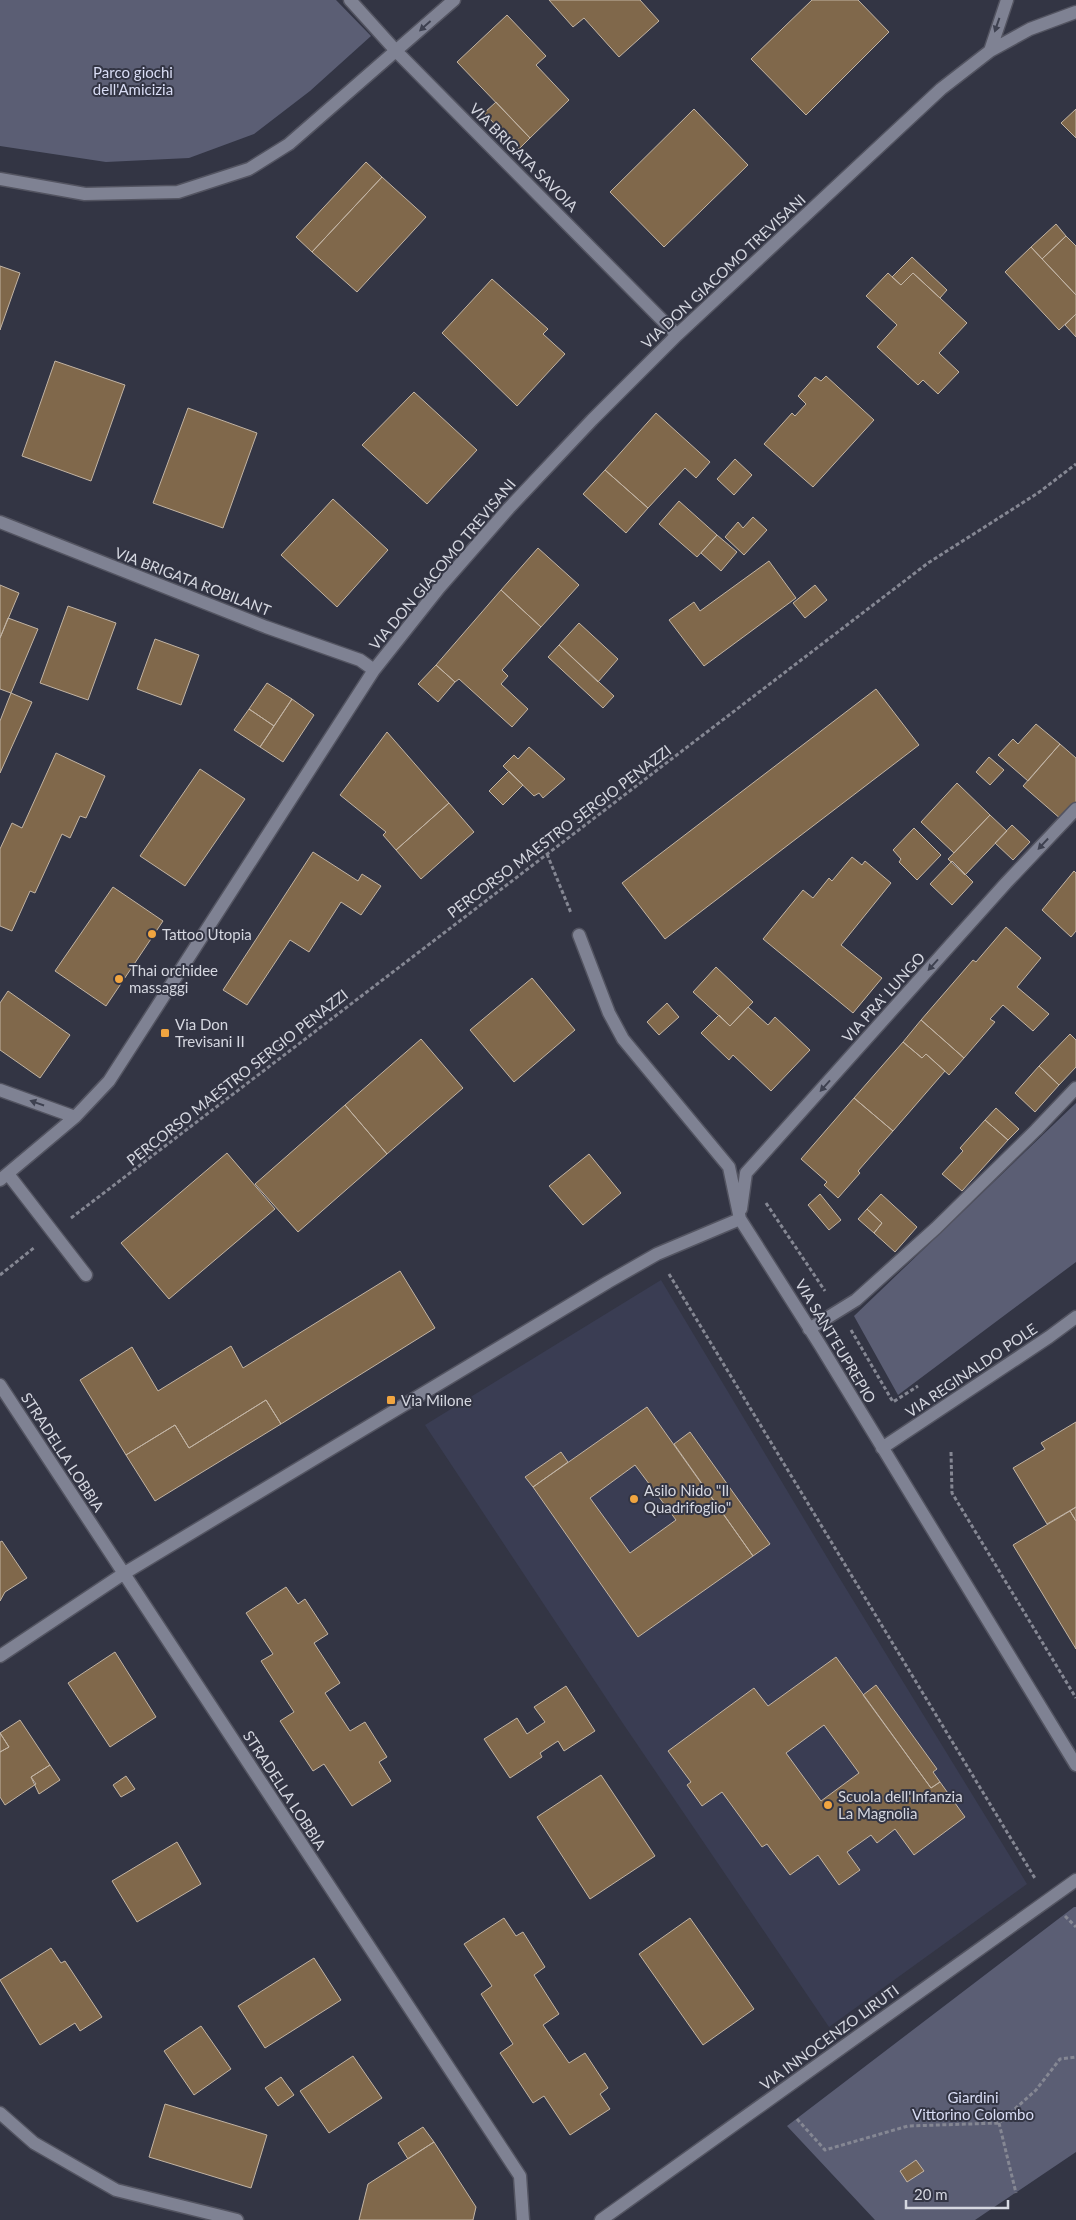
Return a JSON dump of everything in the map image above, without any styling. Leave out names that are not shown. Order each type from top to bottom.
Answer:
[{"type":"street","name":"VIA BRIGATA SAVOIA","points":[[350,0],[397,52],[677,336]]},
{"type":"street","points":[[0,179],[85,194],[178,192],[249,169],[289,144],[397,52],[454,0]]},
{"type":"street","points":[[990,50],[1007,0]]},
{"type":"street","name":"VIA DON GIACOMO TREVISANI","points":[[86,1274],[4,1177],[75,1116],[109,1081],[374,670],[439,588],[510,508],[592,420],[677,336],[941,89],[990,50],[1030,29],[1076,12]]},
{"type":"street","name":"VIA BRIGATA ROBILANT","points":[[0,522],[266,627],[360,660],[374,670]]},
{"type":"street","name":"VIA PRA' LUNGO","points":[[746,1173],[1076,809]]},
{"type":"street","name":"VIA SANT'EUPREPIO","points":[[579,935],[609,1013],[623,1039],[729,1167],[740,1219],[1076,1766]]},
{"type":"street","points":[[809,1329],[856,1300],[936,1228],[1076,1088]]},
{"type":"street","points":[[0,1090],[75,1116]]},
{"type":"street","points":[[0,1656],[123,1574],[657,1254],[740,1219],[746,1173]]},
{"type":"street","name":"VIA REGINALDO POLE","points":[[882,1448],[1076,1317]]},
{"type":"street","name":"STRADELLA LOBBIA","points":[[0,1385],[520,2176],[523,2220]]},
{"type":"street","name":"VIA INNOCENZO LIRUTI","points":[[601,2220],[1076,1880]]},
{"type":"street","points":[[0,2113],[34,2143],[116,2190],[238,2220]]},
{"type":"path","name":"PERCORSO MAESTRO SERGIO PENAZZI","points":[[70,1219],[928,563],[1038,493],[1076,464]]},
{"type":"path","points":[[547,854],[579,935]]},
{"type":"path","points":[[746,1173],[838,1312],[893,1402],[918,1386]]},
{"type":"path","points":[[0,1275],[42,1241]]},
{"type":"path","points":[[657,1254],[1002,1820],[1048,1900]]},
{"type":"path","points":[[951,1452],[952,1493],[1076,1698]]},
{"type":"path","points":[[797,2118],[825,2150],[908,2126],[999,2123],[1036,2090],[1060,2059],[1076,2057]]},
{"type":"path","points":[[999,2123],[1016,2193]]},
{"type":"shaded area","points":[[661,1280],[837,1574],[1027,1884],[829,2027],[624,1725],[425,1425]]},
{"type":"green space","name":"Parco giochi dell'Amicizia","points":[[0,0],[336,0],[371,36],[310,91],[254,134],[189,158],[106,162],[0,146]]},
{"type":"green space","points":[[1076,1103],[1076,1262],[898,1395],[854,1316]]},
{"type":"green space","name":"Giardini Vittorino Colombo","points":[[1076,1907],[1076,2152],[975,2220],[875,2220],[787,2126]]},
{"type":"building","points":[[549,0],[640,0],[659,21],[619,57],[584,18],[573,27]]},
{"type":"building","points":[[812,0],[858,0],[889,32],[806,115],[751,59]]},
{"type":"building","points":[[507,15],[546,56],[536,65],[569,100],[530,138],[457,62]]},
{"type":"building","points":[[496,102],[530,138],[519,149],[484,113]]},
{"type":"building","points":[[694,109],[748,165],[664,247],[610,192]]},
{"type":"building","points":[[1076,109],[1076,138],[1061,123]]},
{"type":"building","points":[[366,162],[382,177],[312,252],[296,237]]},
{"type":"building","points":[[382,177],[426,217],[357,292],[312,252]]},
{"type":"building","points":[[1056,224],[1066,236],[1042,259],[1031,247]]},
{"type":"building","points":[[1066,236],[1076,246],[1076,295],[1042,259]]},
{"type":"building","points":[[1031,247],[1076,295],[1076,314],[1059,330],[1005,272]]},
{"type":"building","points":[[912,257],[947,290],[940,298],[913,273],[901,285],[892,277]]},
{"type":"building","points":[[0,266],[20,273],[0,330]]},
{"type":"building","points":[[888,273],[901,285],[913,273],[967,323],[939,353],[959,372],[938,394],[923,380],[918,385],[877,347],[897,325],[866,296]]},
{"type":"building","points":[[492,279],[548,329],[543,334],[565,354],[517,406],[442,333]]},
{"type":"building","points":[[1076,314],[1076,337],[1065,325]]},
{"type":"building","points":[[55,361],[125,385],[91,481],[22,456]]},
{"type":"building","points":[[826,376],[874,420],[813,487],[764,444],[792,413],[795,416],[806,404],[798,396],[815,377],[821,381]]},
{"type":"building","points":[[414,392],[477,450],[427,504],[362,445]]},
{"type":"building","points":[[188,408],[257,433],[223,528],[153,503]]},
{"type":"building","points":[[656,413],[710,462],[696,478],[685,468],[648,508],[605,470]]},
{"type":"building","points":[[735,459],[752,475],[734,495],[717,479]]},
{"type":"building","points":[[605,470],[648,508],[626,533],[583,494]]},
{"type":"building","points":[[333,499],[388,550],[337,607],[281,555]]},
{"type":"building","points":[[679,501],[717,535],[697,557],[659,524]]},
{"type":"building","points":[[753,517],[767,530],[744,555],[725,537],[738,522],[743,528]]},
{"type":"building","points":[[717,535],[737,552],[721,571],[701,553]]},
{"type":"building","points":[[538,548],[579,585],[541,627],[501,590]]},
{"type":"building","points":[[769,561],[796,598],[704,666],[669,620],[694,602],[700,611]]},
{"type":"building","points":[[0,585],[19,593],[0,638]]},
{"type":"building","points":[[815,585],[827,600],[805,618],[793,603]]},
{"type":"building","points":[[501,590],[541,627],[502,670],[508,676],[501,684],[528,709],[512,727],[459,679],[455,682],[436,665]]},
{"type":"building","points":[[68,606],[116,623],[88,700],[40,683]]},
{"type":"building","points":[[8,618],[38,629],[11,693],[0,689],[0,638]]},
{"type":"building","points":[[579,623],[618,659],[598,682],[559,645]]},
{"type":"building","points":[[155,639],[199,655],[181,705],[137,689]]},
{"type":"building","points":[[559,645],[614,696],[603,708],[548,657]]},
{"type":"building","points":[[436,665],[455,682],[438,702],[418,684]]},
{"type":"building","points":[[267,683],[292,699],[274,726],[249,709]]},
{"type":"building","points":[[876,689],[919,745],[665,939],[622,883]]},
{"type":"building","points":[[11,693],[32,702],[0,773],[0,721]]},
{"type":"building","points":[[292,699],[314,715],[283,762],[260,747]]},
{"type":"building","points":[[249,709],[274,726],[260,747],[234,730]]},
{"type":"building","points":[[1036,724],[1060,744],[1028,781],[998,755],[1013,739],[1018,744]]},
{"type":"building","points":[[387,732],[449,803],[396,850],[383,835],[386,832],[340,795]]},
{"type":"building","points":[[1060,744],[1076,758],[1076,805],[1062,820],[1023,786]]},
{"type":"building","points":[[529,747],[565,779],[543,798],[539,793],[534,796],[503,766],[514,755],[518,759]]},
{"type":"building","points":[[56,753],[105,776],[86,818],[80,816],[70,838],[62,834],[35,893],[30,891],[12,931],[0,926],[0,849],[12,823],[22,828]]},
{"type":"building","points":[[989,757],[1004,770],[990,785],[976,772]]},
{"type":"building","points":[[200,769],[245,799],[185,886],[140,856]]},
{"type":"building","points":[[509,771],[523,785],[503,805],[489,791]]},
{"type":"building","points":[[957,783],[990,815],[954,853],[921,822]]},
{"type":"building","points":[[449,803],[474,832],[421,879],[396,850]]},
{"type":"building","points":[[990,815],[1007,831],[965,875],[948,859]]},
{"type":"building","points":[[1012,825],[1030,842],[1013,860],[995,843]]},
{"type":"building","points":[[914,828],[941,855],[917,880],[899,862],[901,859],[893,850]]},
{"type":"building","points":[[313,852],[358,881],[362,874],[381,886],[361,915],[341,902],[309,952],[290,940],[247,1005],[223,990]]},
{"type":"building","points":[[852,857],[862,865],[865,861],[891,883],[841,945],[882,978],[853,1013],[763,939],[803,890],[813,898],[829,878],[832,881]]},
{"type":"building","points":[[952,861],[973,882],[952,905],[930,884]]},
{"type":"building","points":[[1074,871],[1076,873],[1076,931],[1071,937],[1042,910]]},
{"type":"building","points":[[113,887],[163,921],[106,1006],[55,971]]},
{"type":"building","points":[[1006,927],[1041,958],[1017,987],[1049,1014],[1033,1031],[1003,1005],[990,1019],[995,1022],[964,1058],[921,1020],[973,960],[976,962]]},
{"type":"building","points":[[716,967],[753,1002],[730,1026],[693,992]]},
{"type":"building","points":[[532,978],[575,1030],[514,1082],[470,1030]]},
{"type":"building","points":[[8,991],[70,1035],[40,1078],[0,1050],[0,1003]]},
{"type":"building","points":[[667,1003],[679,1017],[659,1035],[647,1022]]},
{"type":"building","points":[[748,1007],[768,1025],[775,1017],[810,1050],[771,1091],[733,1055],[729,1060],[701,1033],[719,1015],[730,1026]]},
{"type":"building","points":[[921,1020],[964,1058],[949,1075],[926,1054],[922,1058],[903,1042]]},
{"type":"building","points":[[1070,1034],[1076,1040],[1076,1067],[1059,1085],[1039,1066]]},
{"type":"building","points":[[421,1039],[463,1088],[387,1154],[345,1105]]},
{"type":"building","points":[[903,1042],[922,1058],[926,1054],[945,1071],[893,1131],[854,1098]]},
{"type":"building","points":[[1039,1066],[1059,1085],[1035,1112],[1015,1093]]},
{"type":"building","points":[[854,1098],[893,1131],[858,1171],[860,1173],[838,1198],[824,1185],[827,1182],[801,1159]]},
{"type":"building","points":[[345,1105],[387,1154],[298,1232],[255,1184]]},
{"type":"building","points":[[996,1108],[1019,1129],[1008,1140],[985,1120]]},
{"type":"building","points":[[985,1120],[1008,1140],[962,1191],[942,1174],[963,1151],[960,1148]]},
{"type":"building","points":[[227,1153],[275,1209],[169,1299],[121,1243]]},
{"type":"building","points":[[589,1154],[621,1193],[583,1225],[549,1186]]},
{"type":"building","points":[[820,1194],[841,1220],[829,1230],[808,1205]]},
{"type":"building","points":[[881,1194],[917,1227],[895,1252],[874,1233],[882,1223],[867,1209]]},
{"type":"building","points":[[867,1209],[882,1223],[874,1233],[858,1219]]},
{"type":"building","points":[[400,1271],[435,1328],[281,1424],[266,1400],[189,1448],[175,1425],[126,1455],[80,1380],[132,1347],[158,1391],[231,1346],[243,1368]]},
{"type":"building","points":[[266,1400],[281,1424],[155,1501],[126,1455],[175,1425],[189,1448]]},
{"type":"building","points":[[647,1407],[753,1556],[638,1637],[533,1487]],"holes":[[[635,1465],[676,1520],[630,1553],[590,1498]]]},
{"type":"building","points":[[1076,1422],[1076,1507],[1047,1524],[1013,1468],[1045,1449],[1041,1443]]},
{"type":"building","points":[[690,1432],[770,1544],[753,1556],[674,1444]]},
{"type":"building","points":[[561,1452],[568,1462],[533,1487],[525,1477]]},
{"type":"building","points":[[1076,1507],[1076,1521],[1070,1511]]},
{"type":"building","points":[[1070,1511],[1076,1521],[1076,1649],[1013,1545]]},
{"type":"building","points":[[2,1541],[27,1578],[5,1592],[0,1601],[0,1542]]},
{"type":"building","points":[[286,1587],[298,1604],[305,1599],[328,1634],[314,1643],[340,1683],[325,1693],[350,1731],[365,1722],[387,1757],[379,1762],[391,1781],[352,1806],[324,1764],[313,1771],[280,1721],[294,1712],[261,1661],[273,1654],[246,1613]]},
{"type":"building","points":[[115,1652],[156,1717],[110,1747],[68,1683]]},
{"type":"building","points":[[836,1657],[931,1788],[940,1782],[965,1817],[914,1855],[895,1829],[877,1843],[871,1835],[847,1852],[860,1870],[839,1885],[818,1855],[790,1875],[767,1844],[762,1847],[722,1792],[702,1806],[687,1785],[691,1782],[668,1751],[754,1688],[768,1706]],"holes":[[[824,1725],[859,1773],[821,1801],[786,1753]]]},
{"type":"building","points":[[876,1685],[937,1769],[933,1772],[940,1782],[931,1788],[863,1695]]},
{"type":"building","points":[[566,1686],[595,1731],[564,1751],[558,1741],[540,1753],[542,1757],[510,1778],[484,1739],[517,1718],[527,1734],[545,1722],[534,1707]]},
{"type":"building","points":[[20,1720],[50,1765],[31,1777],[36,1784],[5,1805],[0,1797],[0,1752],[9,1747],[0,1733]]},
{"type":"building","points":[[0,1733],[9,1747],[0,1752]]},
{"type":"building","points":[[50,1765],[60,1780],[39,1794],[31,1777]]},
{"type":"building","points":[[601,1775],[655,1856],[590,1899],[537,1817]]},
{"type":"building","points":[[126,1776],[135,1789],[121,1797],[113,1785]]},
{"type":"building","points":[[177,1842],[201,1884],[137,1922],[112,1881]]},
{"type":"building","points":[[504,1918],[516,1936],[523,1932],[545,1967],[534,1975],[559,2014],[543,2025],[569,2063],[585,2053],[608,2088],[600,2094],[610,2109],[570,2135],[544,2096],[533,2103],[500,2053],[513,2044],[481,1994],[492,1986],[464,1944]]},
{"type":"building","points":[[690,1918],[754,2009],[703,2045],[639,1954]]},
{"type":"building","points":[[51,1948],[61,1963],[65,1961],[102,2017],[80,2031],[75,2023],[40,2045],[0,1980]]},
{"type":"building","points":[[314,1958],[341,2000],[265,2048],[238,2006]]},
{"type":"building","points":[[201,2026],[231,2069],[194,2095],[164,2051]]},
{"type":"building","points":[[353,2056],[382,2098],[329,2133],[300,2091]]},
{"type":"building","points":[[281,2077],[294,2095],[278,2106],[265,2088]]},
{"type":"building","points":[[165,2104],[267,2135],[251,2188],[149,2157]]},
{"type":"building","points":[[423,2127],[434,2142],[408,2159],[398,2143]]},
{"type":"building","points":[[434,2142],[476,2207],[473,2220],[359,2220],[368,2184]]},
{"type":"building","points":[[916,2160],[924,2171],[907,2182],[900,2171]]},
{"type":"place","name":"Tattoo Utopia","points":[[152,934]]},
{"type":"place","name":"Thai orchidee massaggi","points":[[119,979]]},
{"type":"place","name":"Via Don Trevisani II","points":[[165,1033]]},
{"type":"place","name":"Via Milone","points":[[391,1400]]},
{"type":"place","name":"Asilo Nido \"Il Quadrifoglio\"","points":[[634,1499]]},
{"type":"place","name":"Scuola dell'Infanzia La Magnolia","points":[[828,1805]]}]
